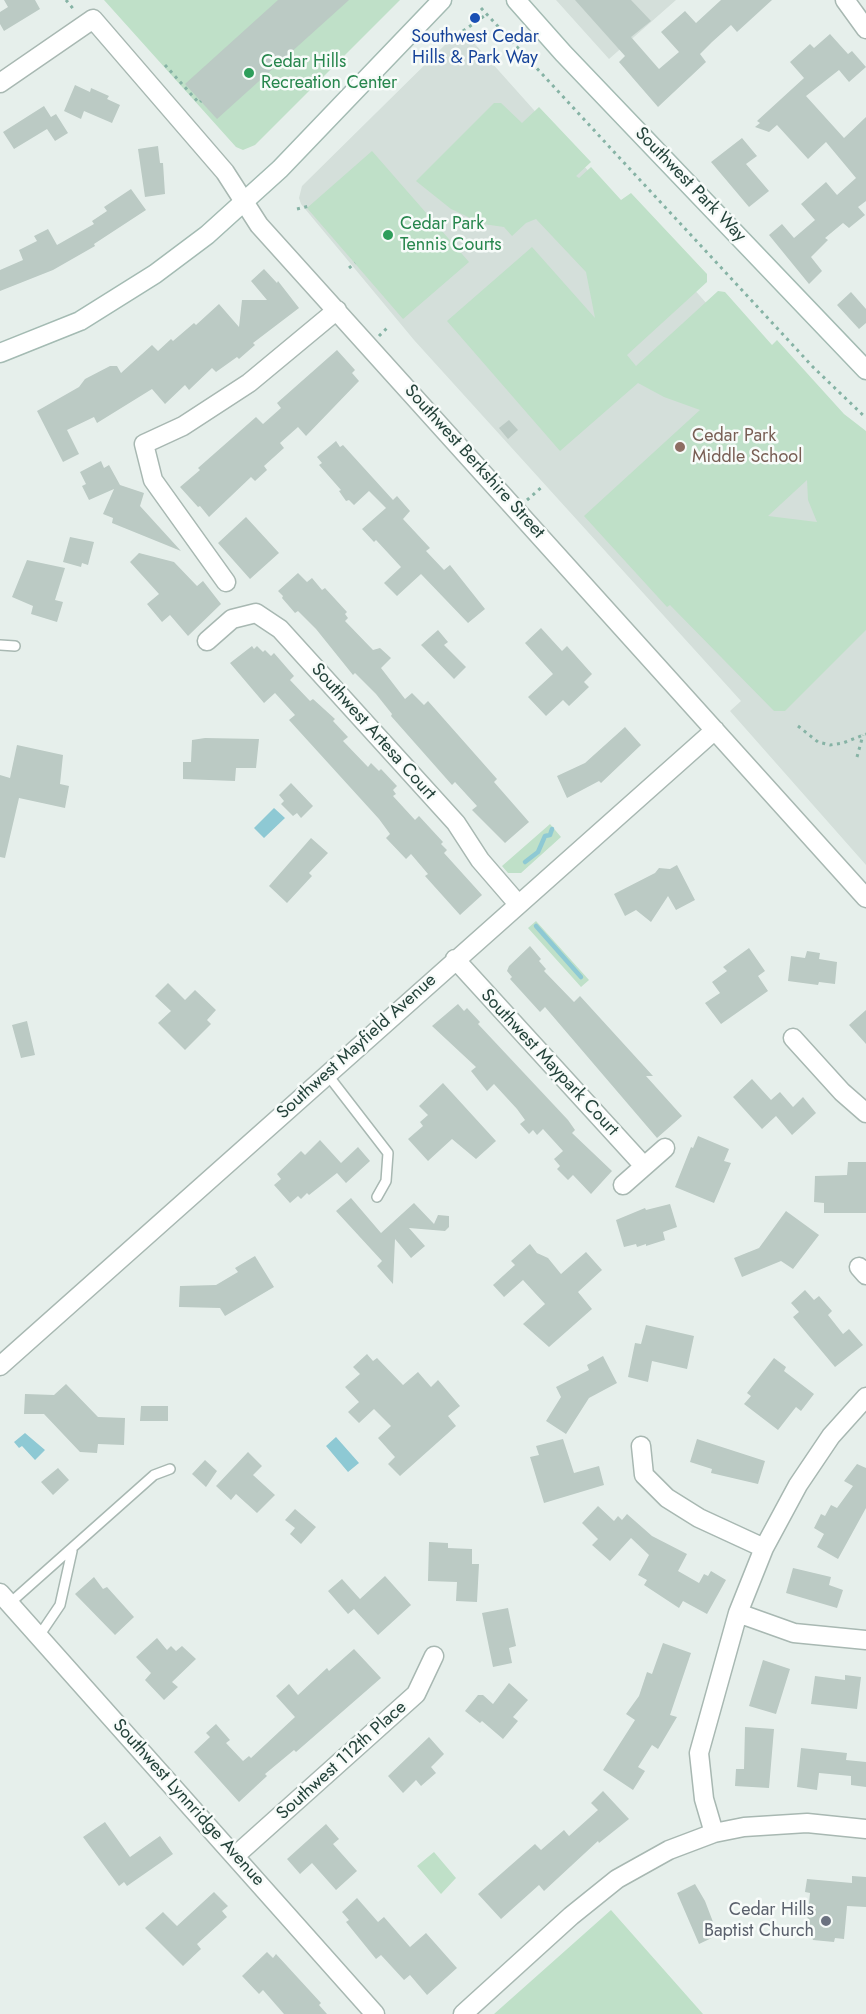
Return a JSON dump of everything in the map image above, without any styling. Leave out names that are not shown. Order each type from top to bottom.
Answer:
[{"type":"street","points":[[0,353],[80,321],[155,274],[245,202],[442,0]]},
{"type":"street","name":"Southwest Park Way","points":[[516,0],[563,53],[866,370]]},
{"type":"street","points":[[845,0],[866,29]]},
{"type":"street","points":[[0,83],[86,16]]},
{"type":"street","name":"Southwest Berkshire Street","points":[[86,16],[225,172],[259,225],[866,898]]},
{"type":"street","points":[[226,582],[153,480],[144,444],[183,426],[249,383],[337,310]]},
{"type":"street","name":"Southwest Artesa Court","points":[[207,641],[232,619],[256,613],[280,629],[456,824],[480,860],[518,904]]},
{"type":"street","name":"Southwest Mayfield Avenue","points":[[0,1366],[715,730]]},
{"type":"street","name":"Southwest Maypark Court","points":[[455,959],[644,1166]]},
{"type":"street","points":[[793,1038],[842,1092],[866,1113]]},
{"type":"street","points":[[623,1185],[665,1148]]},
{"type":"street","points":[[714,1833],[704,1799],[699,1753],[738,1613],[764,1548],[798,1485],[831,1436],[866,1397]]},
{"type":"street","points":[[641,1446],[644,1475],[667,1498],[699,1518],[764,1548]]},
{"type":"street","name":"Southwest Lynnridge Avenue","points":[[5,1598],[375,2014]]},
{"type":"street","points":[[738,1613],[794,1633],[866,1641]]},
{"type":"street","name":"Southwest 112th Place","points":[[235,1856],[416,1695],[434,1656]]},
{"type":"street","points":[[463,2014],[571,1916],[618,1880],[669,1850],[714,1833],[774,1824],[807,1823],[866,1829]]},
{"type":"lane","points":[[0,645],[15,646]]},
{"type":"lane","points":[[327,1074],[388,1153],[386,1181],[377,1197]]},
{"type":"lane","points":[[5,1598],[72,1551],[154,1475],[170,1468]]},
{"type":"lane","points":[[39,1636],[60,1605],[72,1551]]},
{"type":"path","points":[[66,0],[86,16]]},
{"type":"path","points":[[481,8],[798,352],[866,417]]},
{"type":"path","points":[[463,31],[487,14]]},
{"type":"path","points":[[165,65],[200,102],[194,107]]},
{"type":"path","points":[[297,209],[309,206]]},
{"type":"path","points":[[349,268],[355,263]]},
{"type":"path","points":[[517,510],[543,486]]},
{"type":"path","points":[[798,726],[818,742],[830,744],[843,743],[865,734]]},
{"type":"path","points":[[857,757],[865,734]]},
{"type":"shaded area","points":[[556,0],[676,0],[609,59]]},
{"type":"shaded area","name":"Cedar Park Middle School","points":[[466,34],[767,371],[866,458],[866,865],[730,711],[741,701],[414,340],[301,204],[299,198],[302,186],[452,38]]},
{"type":"green space","name":"Cedar Hills Recreation Center","points":[[104,0],[400,0],[255,145],[243,150],[236,147]]},
{"type":"green space","name":"Cedar Park Middle School","points":[[494,103],[501,103],[522,123],[539,107],[591,162],[576,176],[579,178],[591,167],[621,200],[631,193],[707,274],[707,282],[627,355],[636,366],[718,291],[725,292],[772,345],[777,340],[844,414],[866,431],[866,630],[785,711],[774,711],[670,605],[667,607],[584,516],[700,410],[664,397],[638,383],[560,451],[447,321],[532,247],[595,318],[586,272],[536,219],[526,223],[512,236],[504,227],[483,224],[451,209],[416,181]],"holes":[[[807,480],[808,500],[817,522],[768,516]]]},
{"type":"green space","name":"Cedar Park Tennis Courts","points":[[372,151],[469,262],[403,319],[307,208]]},
{"type":"green space","points":[[550,824],[561,837],[521,873],[508,873],[502,866]]},
{"type":"green space","points":[[536,921],[589,980],[581,987],[528,928]]},
{"type":"green space","points":[[434,1852],[456,1878],[441,1894],[417,1866]]},
{"type":"green space","points":[[611,1910],[703,2014],[494,2014]]},
{"type":"water","points":[[274,808],[285,818],[264,838],[254,828]]},
{"type":"water","points":[[25,1433],[45,1450],[35,1460],[22,1446],[19,1448],[14,1442]]},
{"type":"water","points":[[336,1437],[359,1463],[348,1472],[326,1446]]},
{"type":"building","points":[[4,0],[35,0],[40,9],[4,31],[0,24],[0,12],[8,7]]},
{"type":"building","points":[[278,0],[349,0],[217,119],[185,84]]},
{"type":"building","points":[[575,0],[631,0],[651,21],[631,37],[659,69],[679,52],[661,32],[685,11],[696,23],[721,0],[772,0],[737,32],[731,25],[712,42],[700,54],[706,62],[658,107],[619,62],[625,56]]},
{"type":"building","points":[[830,34],[848,54],[852,51],[866,67],[849,82],[839,70],[806,96],[844,138],[866,117],[866,201],[858,207],[865,215],[849,228],[843,223],[825,238],[828,240],[811,257],[822,271],[809,284],[769,235],[782,224],[794,238],[815,220],[801,204],[826,182],[837,195],[856,178],[826,142],[808,159],[777,125],[769,132],[755,127],[760,123],[757,121],[804,78],[790,62],[810,44],[814,48]]},
{"type":"building","points":[[75,85],[90,92],[91,88],[109,96],[107,99],[120,105],[112,123],[84,111],[81,119],[64,111]]},
{"type":"building","points":[[44,106],[51,117],[56,114],[68,133],[55,141],[47,129],[14,149],[3,132]]},
{"type":"building","points":[[742,138],[757,156],[746,164],[769,191],[749,207],[711,162]]},
{"type":"building","points":[[158,146],[160,163],[163,163],[165,194],[145,197],[138,149]]},
{"type":"building","points":[[131,189],[146,210],[94,244],[95,246],[53,270],[0,291],[0,270],[23,260],[19,250],[37,241],[34,236],[48,229],[57,245],[94,224],[92,221],[107,211],[104,207]]},
{"type":"building","points":[[264,269],[277,283],[278,281],[299,308],[253,343],[255,345],[239,359],[237,357],[216,372],[212,368],[189,390],[185,385],[165,404],[152,389],[97,423],[94,417],[67,430],[79,454],[63,462],[37,411],[79,387],[85,379],[110,366],[117,366],[121,373],[152,345],[158,351],[194,323],[196,325],[219,304],[239,327],[242,300],[267,300],[251,281]]},
{"type":"building","points":[[851,292],[866,309],[866,323],[859,329],[837,305]]},
{"type":"building","points":[[337,350],[355,370],[352,373],[359,381],[306,436],[298,427],[280,443],[284,448],[264,466],[267,470],[255,481],[251,477],[209,517],[180,487],[256,417],[263,424],[281,408],[277,403]]},
{"type":"building","points":[[509,420],[518,430],[508,439],[499,428]]},
{"type":"building","points":[[336,441],[340,447],[343,445],[393,500],[397,496],[410,511],[403,519],[430,548],[426,551],[444,570],[450,565],[485,609],[468,623],[421,574],[397,596],[384,583],[401,567],[376,540],[374,542],[362,529],[386,508],[369,491],[354,505],[349,500],[346,501],[339,491],[341,490],[319,465],[322,463],[317,457]]},
{"type":"building","points":[[101,461],[104,468],[109,465],[120,485],[144,493],[140,506],[181,551],[112,523],[113,518],[103,514],[114,489],[89,500],[82,486],[86,484],[80,472]]},
{"type":"building","points":[[246,517],[279,553],[250,579],[218,543]]},
{"type":"building","points":[[70,537],[94,542],[88,565],[82,563],[81,567],[63,562]]},
{"type":"building","points":[[139,553],[174,562],[197,586],[203,581],[221,604],[188,636],[170,615],[162,622],[147,604],[159,594],[130,562]]},
{"type":"building","points":[[27,560],[65,568],[55,600],[63,602],[57,622],[31,614],[33,606],[12,597]]},
{"type":"building","points":[[298,573],[307,582],[312,578],[322,590],[325,588],[347,612],[345,614],[348,618],[345,621],[373,650],[380,648],[391,658],[381,668],[405,699],[412,693],[424,705],[428,701],[497,779],[494,782],[529,822],[505,843],[472,810],[477,806],[455,782],[452,785],[391,716],[392,714],[376,694],[355,673],[353,675],[316,629],[298,611],[295,613],[282,598],[283,596],[278,591]]},
{"type":"building","points":[[541,628],[562,651],[567,646],[592,674],[584,682],[589,687],[569,706],[563,700],[546,716],[528,697],[553,674],[525,643]]},
{"type":"building","points":[[438,630],[448,642],[444,645],[466,667],[454,679],[421,645]]},
{"type":"building","points":[[252,646],[254,649],[257,646],[263,652],[265,650],[271,656],[274,653],[294,676],[290,680],[310,701],[313,699],[335,719],[333,721],[348,737],[343,741],[368,767],[371,763],[379,771],[381,769],[397,786],[393,790],[396,794],[393,796],[415,820],[419,816],[443,842],[441,844],[447,850],[444,853],[482,895],[460,915],[425,876],[428,874],[411,854],[406,859],[386,838],[390,834],[379,819],[289,720],[295,715],[275,693],[264,703],[230,663]]},
{"type":"building","points":[[625,727],[641,745],[601,783],[599,781],[567,798],[557,776],[585,763]]},
{"type":"building","points":[[205,738],[259,739],[256,768],[236,768],[235,781],[183,779],[183,762],[191,762],[192,740]]},
{"type":"building","points":[[17,745],[63,755],[60,784],[69,786],[65,808],[19,798],[5,858],[0,857],[0,775],[10,778]]},
{"type":"building","points":[[291,783],[313,806],[301,818],[297,813],[293,816],[281,804],[284,801],[279,795]]},
{"type":"building","points":[[311,838],[328,853],[309,873],[312,876],[287,903],[269,886]]},
{"type":"building","points":[[677,865],[695,900],[676,910],[668,896],[651,922],[636,910],[625,916],[614,894],[655,873],[659,868],[670,869]]},
{"type":"building","points":[[530,946],[541,959],[539,961],[546,969],[544,971],[574,1002],[580,996],[653,1076],[646,1076],[682,1116],[657,1138],[545,1007],[540,1012],[510,979],[512,977],[507,971],[509,966]]},
{"type":"building","points":[[749,948],[765,971],[758,976],[768,991],[721,1024],[705,1003],[720,993],[712,982],[727,971],[723,967]]},
{"type":"building","points":[[807,951],[820,953],[819,959],[837,962],[835,984],[819,982],[818,985],[788,981],[791,956],[805,958]]},
{"type":"building","points":[[168,983],[185,1000],[195,990],[216,1010],[207,1020],[211,1024],[185,1050],[158,1023],[171,1011],[155,996]]},
{"type":"building","points":[[458,1004],[464,1011],[467,1008],[480,1022],[478,1024],[568,1120],[575,1130],[572,1133],[612,1171],[591,1194],[573,1175],[568,1180],[557,1169],[560,1166],[554,1159],[563,1151],[543,1129],[537,1135],[533,1130],[529,1134],[520,1124],[525,1120],[517,1109],[494,1084],[487,1091],[471,1071],[476,1067],[432,1026]]},
{"type":"building","points":[[866,1010],[866,1044],[849,1025]]},
{"type":"building","points":[[27,1021],[35,1055],[21,1058],[12,1025]]},
{"type":"building","points":[[752,1079],[771,1100],[780,1092],[793,1107],[803,1097],[816,1113],[792,1135],[776,1116],[762,1129],[733,1097]]},
{"type":"building","points":[[443,1083],[496,1141],[476,1159],[452,1139],[428,1161],[408,1139],[423,1126],[420,1122],[428,1115],[419,1106]]},
{"type":"building","points":[[698,1136],[729,1149],[724,1161],[731,1163],[714,1203],[675,1187],[691,1147],[693,1148]]},
{"type":"building","points":[[320,1140],[341,1163],[358,1147],[370,1161],[346,1183],[337,1173],[309,1195],[307,1193],[301,1199],[298,1196],[290,1203],[274,1185],[281,1179],[277,1174],[301,1151],[305,1155]]},
{"type":"building","points":[[848,1162],[866,1162],[866,1213],[824,1213],[824,1203],[814,1202],[815,1176],[847,1175]]},
{"type":"building","points":[[351,1198],[381,1233],[414,1203],[434,1224],[438,1215],[449,1216],[449,1227],[445,1231],[409,1228],[425,1246],[411,1258],[395,1239],[393,1284],[377,1266],[382,1261],[336,1211]]},
{"type":"building","points":[[670,1204],[677,1227],[663,1232],[665,1240],[646,1246],[646,1244],[637,1247],[636,1244],[624,1247],[616,1220],[645,1208],[646,1210]]},
{"type":"building","points":[[786,1211],[819,1235],[793,1269],[781,1261],[742,1277],[734,1258],[759,1248]]},
{"type":"building","points":[[530,1244],[537,1253],[548,1258],[561,1274],[586,1252],[602,1270],[578,1292],[592,1309],[549,1347],[523,1324],[545,1304],[523,1280],[504,1297],[493,1285],[515,1265],[511,1261]]},
{"type":"building","points":[[255,1256],[274,1287],[225,1316],[220,1308],[179,1307],[180,1286],[216,1285],[238,1272],[235,1268]]},
{"type":"building","points":[[805,1290],[814,1300],[819,1296],[832,1311],[828,1315],[843,1334],[849,1329],[863,1345],[835,1367],[793,1317],[799,1312],[791,1303]]},
{"type":"building","points":[[646,1325],[694,1336],[687,1369],[652,1361],[648,1382],[628,1377],[635,1343],[641,1344]]},
{"type":"building","points":[[367,1354],[373,1361],[377,1358],[403,1385],[418,1372],[431,1387],[438,1380],[460,1406],[448,1416],[456,1426],[400,1476],[388,1464],[395,1457],[378,1438],[391,1426],[374,1409],[359,1423],[348,1412],[359,1402],[345,1387],[360,1374],[353,1367]]},
{"type":"building","points":[[603,1356],[617,1383],[589,1398],[566,1434],[546,1421],[561,1397],[556,1387],[589,1370],[587,1365]]},
{"type":"building","points":[[774,1358],[786,1367],[784,1371],[814,1394],[801,1411],[796,1407],[778,1430],[744,1404],[751,1396],[747,1393]]},
{"type":"building","points":[[66,1384],[98,1417],[125,1418],[124,1445],[98,1444],[97,1453],[80,1452],[44,1414],[24,1414],[25,1394],[54,1395]]},
{"type":"building","points":[[141,1406],[168,1406],[168,1421],[140,1421]]},
{"type":"building","points":[[563,1439],[574,1473],[599,1466],[604,1485],[544,1503],[530,1457],[539,1455],[536,1446]]},
{"type":"building","points":[[697,1439],[765,1461],[758,1484],[711,1473],[712,1469],[690,1462]]},
{"type":"building","points":[[248,1452],[262,1466],[253,1475],[275,1495],[257,1513],[236,1494],[231,1500],[216,1486]]},
{"type":"building","points":[[205,1460],[217,1471],[206,1487],[192,1474]]},
{"type":"building","points":[[857,1464],[866,1468],[866,1508],[838,1559],[817,1547],[824,1534],[814,1528],[821,1514],[825,1516],[831,1505],[837,1508],[853,1486],[844,1481]]},
{"type":"building","points":[[58,1468],[69,1480],[53,1495],[41,1482]]},
{"type":"building","points":[[598,1506],[614,1521],[618,1516],[622,1520],[627,1514],[652,1536],[687,1554],[678,1571],[699,1583],[704,1574],[708,1576],[711,1571],[726,1580],[707,1614],[683,1601],[679,1608],[644,1585],[647,1580],[638,1575],[649,1555],[631,1538],[610,1561],[592,1545],[598,1539],[582,1523]]},
{"type":"building","points":[[295,1509],[316,1527],[301,1544],[290,1534],[295,1528],[285,1520]]},
{"type":"building","points":[[429,1542],[448,1543],[448,1548],[472,1549],[472,1564],[479,1564],[477,1602],[456,1601],[457,1582],[428,1581]]},
{"type":"building","points":[[793,1568],[831,1577],[829,1585],[843,1590],[837,1608],[786,1593]]},
{"type":"building","points":[[385,1576],[411,1605],[378,1635],[354,1609],[348,1614],[328,1591],[342,1579],[360,1599]]},
{"type":"building","points":[[94,1577],[103,1589],[107,1587],[134,1617],[115,1635],[75,1594]]},
{"type":"building","points":[[508,1608],[516,1646],[509,1648],[512,1663],[493,1667],[482,1613]]},
{"type":"building","points":[[157,1638],[167,1650],[171,1646],[176,1651],[182,1646],[196,1659],[172,1682],[178,1687],[164,1700],[145,1680],[151,1673],[136,1657]]},
{"type":"building","points":[[663,1643],[691,1653],[670,1715],[677,1717],[658,1749],[652,1745],[638,1767],[645,1771],[633,1790],[603,1770],[635,1720],[626,1714],[639,1696],[647,1672],[652,1674]]},
{"type":"building","points":[[354,1649],[381,1678],[296,1752],[294,1750],[265,1774],[267,1776],[239,1802],[194,1752],[210,1737],[206,1733],[216,1724],[230,1740],[226,1743],[243,1761],[249,1756],[251,1758],[295,1717],[276,1696],[289,1684],[298,1695],[327,1668],[329,1671]]},
{"type":"building","points":[[763,1660],[790,1669],[776,1714],[749,1706]]},
{"type":"building","points":[[845,1675],[861,1677],[857,1709],[811,1704],[815,1676],[845,1680]]},
{"type":"building","points":[[509,1683],[528,1700],[513,1717],[518,1721],[503,1739],[482,1721],[480,1723],[465,1711],[478,1695],[483,1695],[493,1704]]},
{"type":"building","points":[[745,1727],[774,1729],[769,1788],[735,1786],[736,1769],[744,1769]]},
{"type":"building","points":[[429,1737],[444,1754],[431,1767],[436,1773],[421,1786],[416,1780],[403,1793],[388,1776]]},
{"type":"building","points":[[801,1748],[847,1753],[846,1760],[866,1762],[866,1787],[851,1785],[851,1776],[819,1773],[817,1790],[797,1787]]},
{"type":"building","points":[[603,1791],[629,1819],[599,1843],[598,1841],[544,1891],[539,1885],[501,1919],[478,1894],[535,1844],[541,1850],[564,1830],[569,1836],[598,1810],[591,1803]]},
{"type":"building","points":[[105,1822],[130,1857],[160,1836],[173,1854],[127,1886],[124,1882],[119,1886],[83,1837]]},
{"type":"building","points":[[326,1824],[339,1839],[333,1844],[357,1871],[336,1890],[312,1863],[300,1874],[287,1859]]},
{"type":"building","name":"Cedar Hills Baptist Church","points":[[852,1876],[866,1877],[866,1907],[847,1906],[844,1939],[835,1938],[834,1942],[813,1940],[812,1937],[806,1935],[810,1893],[805,1892],[807,1879],[852,1883]]},
{"type":"building","points":[[695,1884],[705,1901],[718,1935],[699,1944],[677,1893]]},
{"type":"building","points":[[214,1892],[228,1906],[222,1911],[227,1917],[197,1944],[201,1949],[183,1966],[145,1928],[163,1912],[177,1926]]},
{"type":"building","points":[[357,1898],[378,1922],[384,1917],[410,1947],[426,1933],[457,1968],[427,1995],[410,1975],[404,1980],[381,1955],[376,1959],[346,1922],[349,1920],[342,1912]]},
{"type":"building","points":[[267,1952],[273,1958],[276,1954],[321,2003],[319,2005],[327,2014],[284,2014],[263,1990],[259,1994],[242,1976]]},
{"type":"waterway","points":[[525,862],[538,852],[545,836],[550,835],[552,829]]},
{"type":"waterway","points":[[536,926],[581,977]]},
{"type":"place","name":"Southwest Cedar Hills & Park Way","points":[[475,18]]},
{"type":"place","name":"Cedar Hills Recreation Center","points":[[249,73]]},
{"type":"place","name":"Cedar Park Tennis Courts","points":[[388,235]]},
{"type":"place","name":"Cedar Park Middle School","points":[[680,447]]},
{"type":"place","name":"Cedar Hills Baptist Church","points":[[826,1921]]}]
